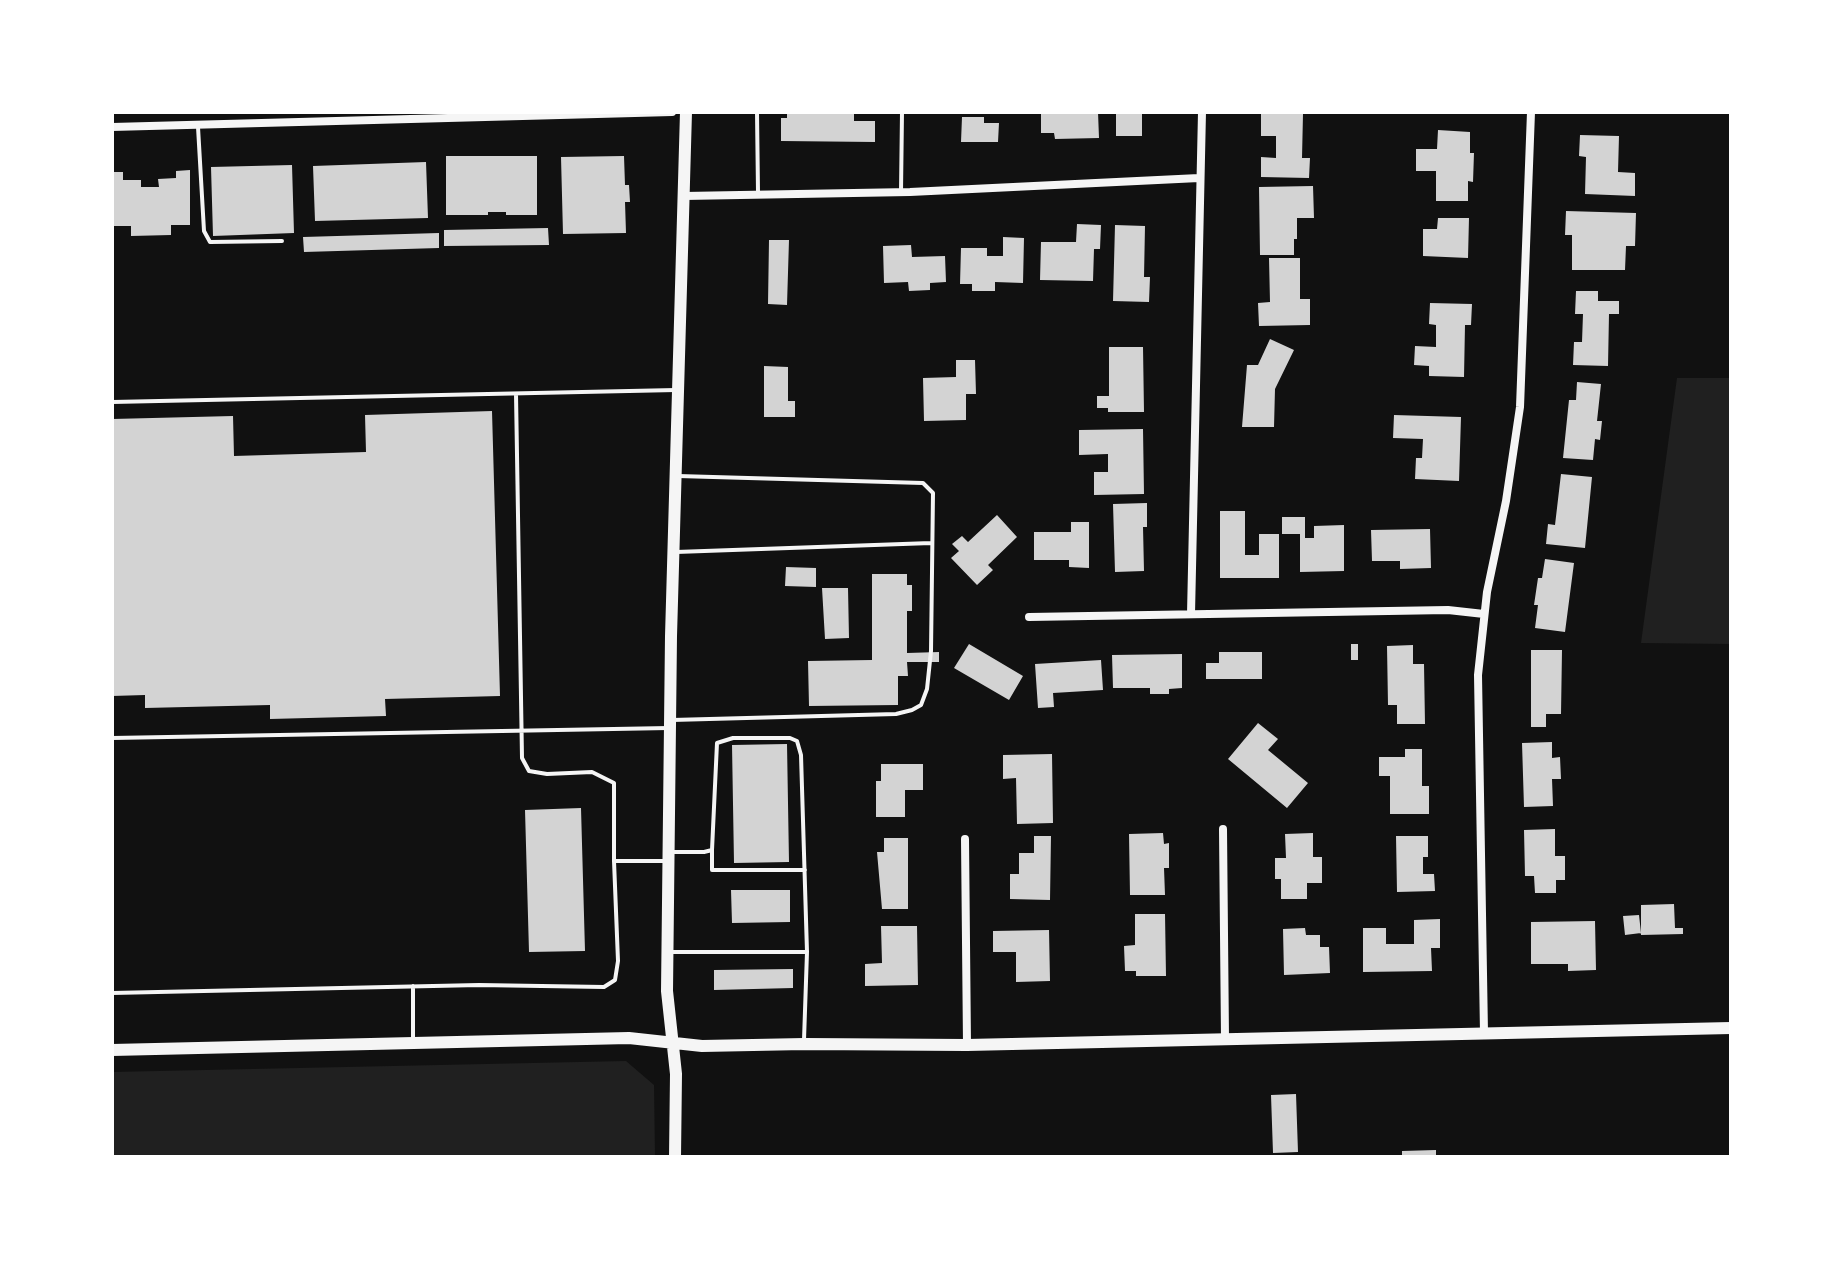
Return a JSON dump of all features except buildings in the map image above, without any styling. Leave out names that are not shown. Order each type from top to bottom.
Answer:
[{"type":"main road","points":[[675,1157],[676,1074],[667,991],[667,952],[673,552],[686,112]]},
{"type":"main road","points":[[112,1050],[629,1038],[673,1045],[967,1045],[1731,1028]]},
{"type":"street","points":[[112,127],[672,112]]},
{"type":"street","points":[[1191,614],[1202,112]]},
{"type":"street","points":[[1484,1033],[1478,675],[1484,614],[1520,407],[1531,112]]},
{"type":"street","points":[[684,196],[901,192],[1199,178]]},
{"type":"street","points":[[1029,617],[1448,610],[1484,614]]},
{"type":"street","points":[[1223,829],[1225,1039]]},
{"type":"street","points":[[965,839],[967,1045]]},
{"type":"lane","points":[[757,112],[758,195]]},
{"type":"lane","points":[[901,192],[902,112]]},
{"type":"lane","points":[[198,125],[204,231],[210,242],[282,241]]},
{"type":"lane","points":[[112,402],[678,390]]},
{"type":"lane","points":[[112,993],[413,986],[604,987],[615,980],[618,961],[614,783],[592,772],[547,774],[529,771],[522,758],[516,394]]},
{"type":"lane","points":[[112,738],[521,731],[896,714],[921,705],[927,689],[931,651],[933,493],[923,483],[676,476]]},
{"type":"lane","points":[[673,552],[932,543]]},
{"type":"lane","points":[[804,1044],[807,952],[805,870],[801,755],[797,741],[790,738],[733,738],[717,743],[712,870],[805,870]]},
{"type":"lane","points":[[614,861],[712,850]]},
{"type":"lane","points":[[667,952],[807,952]]},
{"type":"lane","points":[[413,986],[413,1044]]},
{"type":"shaded area","points":[[1677,378],[1731,378],[1731,644],[1641,643]]},
{"type":"shaded area","points":[[626,1061],[654,1085],[655,1157],[112,1157],[112,1072]]}]
